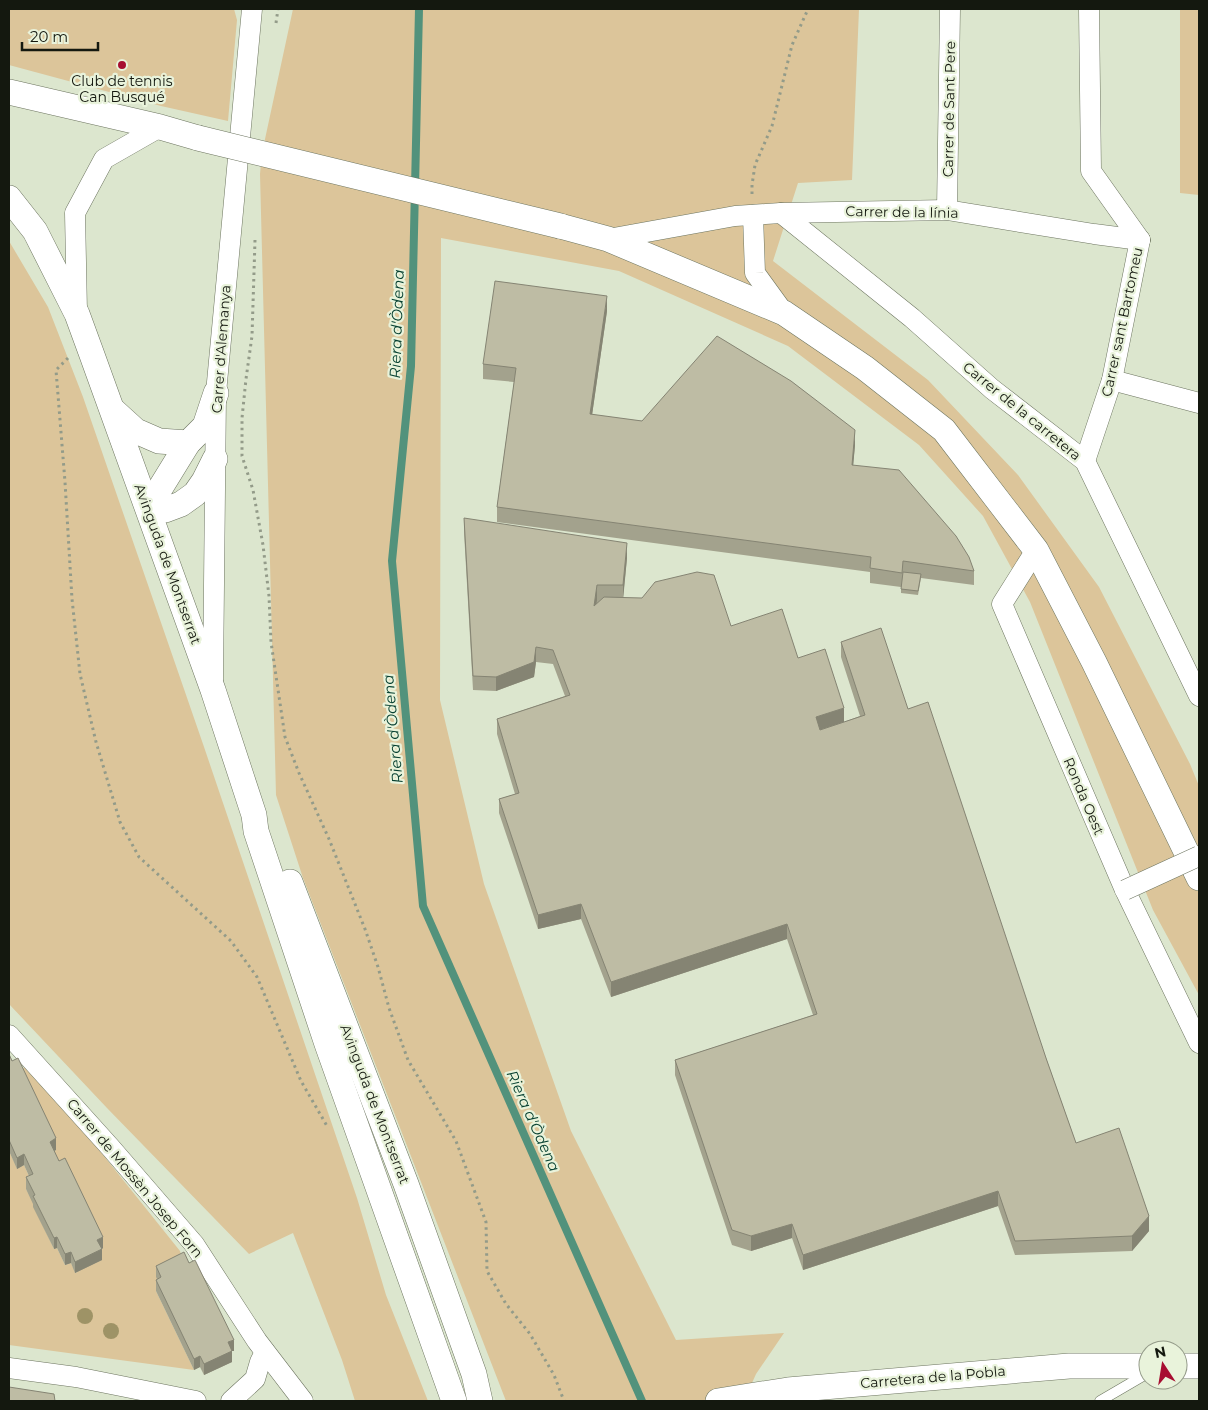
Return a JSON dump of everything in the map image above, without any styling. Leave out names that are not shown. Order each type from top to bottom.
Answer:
[{"type":"street","name":"Carrer d'Alemanya","points":[[213,690],[216,393],[252,9]]},
{"type":"street","name":"Carrer de Sant Pere","points":[[948,210],[950,9]]},
{"type":"street","points":[[1089,9],[1091,172],[1140,240]]},
{"type":"street","points":[[9,92],[160,127],[608,239],[784,313],[865,368],[944,430],[1036,550],[1094,662],[1199,878]]},
{"type":"street","name":"Avinguda de Montserrat","points":[[77,314],[75,213],[104,159],[160,127]]},
{"type":"street","name":"Avinguda de Montserrat","points":[[9,198],[35,231],[77,314],[113,410],[213,690],[254,814],[256,831],[327,1044],[454,1401]]},
{"type":"street","name":"Carrer de la línia","points":[[608,239],[735,216],[781,213],[948,210],[1140,240]]},
{"type":"street","name":"Carrer de la carretera","points":[[781,213],[912,318],[992,389],[1085,461],[1199,696]]},
{"type":"street","points":[[753,215],[755,273],[784,313]]},
{"type":"street","name":"Carrer sant Bartomeu","points":[[1085,461],[1112,380],[1140,240]]},
{"type":"street","points":[[1112,380],[1199,403]]},
{"type":"street","points":[[215,459],[195,494],[181,504],[165,510],[148,508],[188,443],[205,426],[216,393]]},
{"type":"street","points":[[113,410],[136,431],[159,441],[188,443]]},
{"type":"street","name":"Ronda Oest","points":[[1036,550],[1002,604],[1124,890],[1199,1042]]},
{"type":"street","name":"Avinguda de Montserrat","points":[[254,814],[269,829],[350,1036],[471,1365],[480,1401]]},
{"type":"street","points":[[1124,890],[1199,856]]},
{"type":"street","name":"Carrer de Mossèn Josep Forn","points":[[9,1035],[194,1244],[265,1352],[303,1401]]},
{"type":"street","points":[[231,1401],[255,1379],[265,1352]]},
{"type":"street","name":"Carretera de la Pobla","points":[[718,1401],[785,1396],[1069,1366],[1138,1366]]},
{"type":"street","points":[[9,1368],[76,1377],[196,1401]]},
{"type":"lane","points":[[1100,1401],[1138,1379]]},
{"type":"path","points":[[275,26],[278,9]]},
{"type":"path","points":[[753,215],[752,186],[755,165],[772,126],[792,45],[808,9]]},
{"type":"path","points":[[255,233],[252,336],[242,418],[242,456],[253,490],[263,545],[269,596],[271,642],[285,737],[298,773],[326,832],[365,929],[389,1008],[408,1060],[456,1142],[486,1222],[487,1271],[506,1304],[530,1334],[554,1375],[564,1401]]},
{"type":"path","points":[[92,355],[68,358],[56,370],[72,598],[80,674],[96,742],[120,822],[139,857],[232,941],[257,977],[301,1081],[330,1130]]},
{"type":"shaded area","name":"Club de tennis Can Busqué","points":[[9,9],[234,9],[237,20],[228,121],[161,106],[9,65]]},
{"type":"shaded area","points":[[293,9],[859,9],[852,180],[798,183],[773,261],[928,380],[1018,475],[1099,587],[1190,764],[1199,786],[1199,995],[1153,910],[1030,602],[983,516],[919,445],[788,346],[619,271],[441,238],[440,700],[484,884],[571,1131],[676,1340],[784,1333],[756,1374],[744,1401],[506,1401],[303,878],[276,795],[260,174],[262,153]]},
{"type":"shaded area","points":[[1180,9],[1199,9],[1199,195],[1180,193]]},
{"type":"shaded area","points":[[9,241],[48,307],[83,397],[357,1198],[386,1295],[428,1401],[355,1401],[342,1360],[293,1233],[249,1254],[9,1004]]},
{"type":"shaded area","points":[[31,1065],[180,1251],[184,1264],[156,1291],[194,1370],[9,1345],[9,1151],[17,1168],[24,1165],[33,1185],[26,1189],[54,1249],[57,1248],[65,1265],[71,1263],[76,1273],[97,1251],[103,1248],[50,1153],[56,1150],[18,1070]]},
{"type":"building","points":[[495,281],[607,296],[590,414],[642,421],[717,336],[791,381],[855,430],[852,465],[899,470],[956,536],[969,557],[974,571],[903,561],[902,573],[870,568],[871,557],[497,507],[516,368],[483,364]]},
{"type":"building","points":[[464,518],[627,543],[623,585],[597,585],[594,606],[604,597],[642,598],[655,582],[697,572],[714,575],[731,626],[782,609],[798,658],[825,649],[844,708],[816,717],[820,730],[865,715],[841,642],[881,628],[908,709],[928,702],[1076,1143],[1119,1128],[1149,1216],[1132,1236],[1015,1241],[998,1191],[803,1255],[792,1224],[751,1236],[732,1230],[675,1060],[817,1014],[787,924],[611,982],[581,904],[538,915],[499,799],[519,793],[497,719],[570,695],[553,650],[536,647],[534,662],[496,677],[473,676]]},
{"type":"building","points":[[903,572],[921,574],[918,591],[901,589]]},
{"type":"building","points":[[9,1054],[12,1061],[18,1058],[56,1138],[50,1142],[59,1161],[65,1158],[103,1237],[97,1240],[102,1249],[75,1262],[71,1252],[65,1254],[57,1237],[54,1238],[33,1196],[35,1195],[26,1177],[33,1174],[24,1154],[17,1158],[9,1140]]},
{"type":"building","points":[[184,1252],[189,1263],[195,1260],[234,1340],[228,1342],[232,1351],[204,1364],[200,1356],[194,1359],[156,1280],[161,1277],[156,1266]]},
{"type":"building","points":[[9,1387],[54,1394],[55,1401],[9,1401]]},
{"type":"waterway","name":"Riera d'Òdena","points":[[419,9],[411,366],[392,561],[423,906],[642,1401]]},
{"type":"place","name":"Club de tennis Can Busqué","points":[[122,65]]}]
